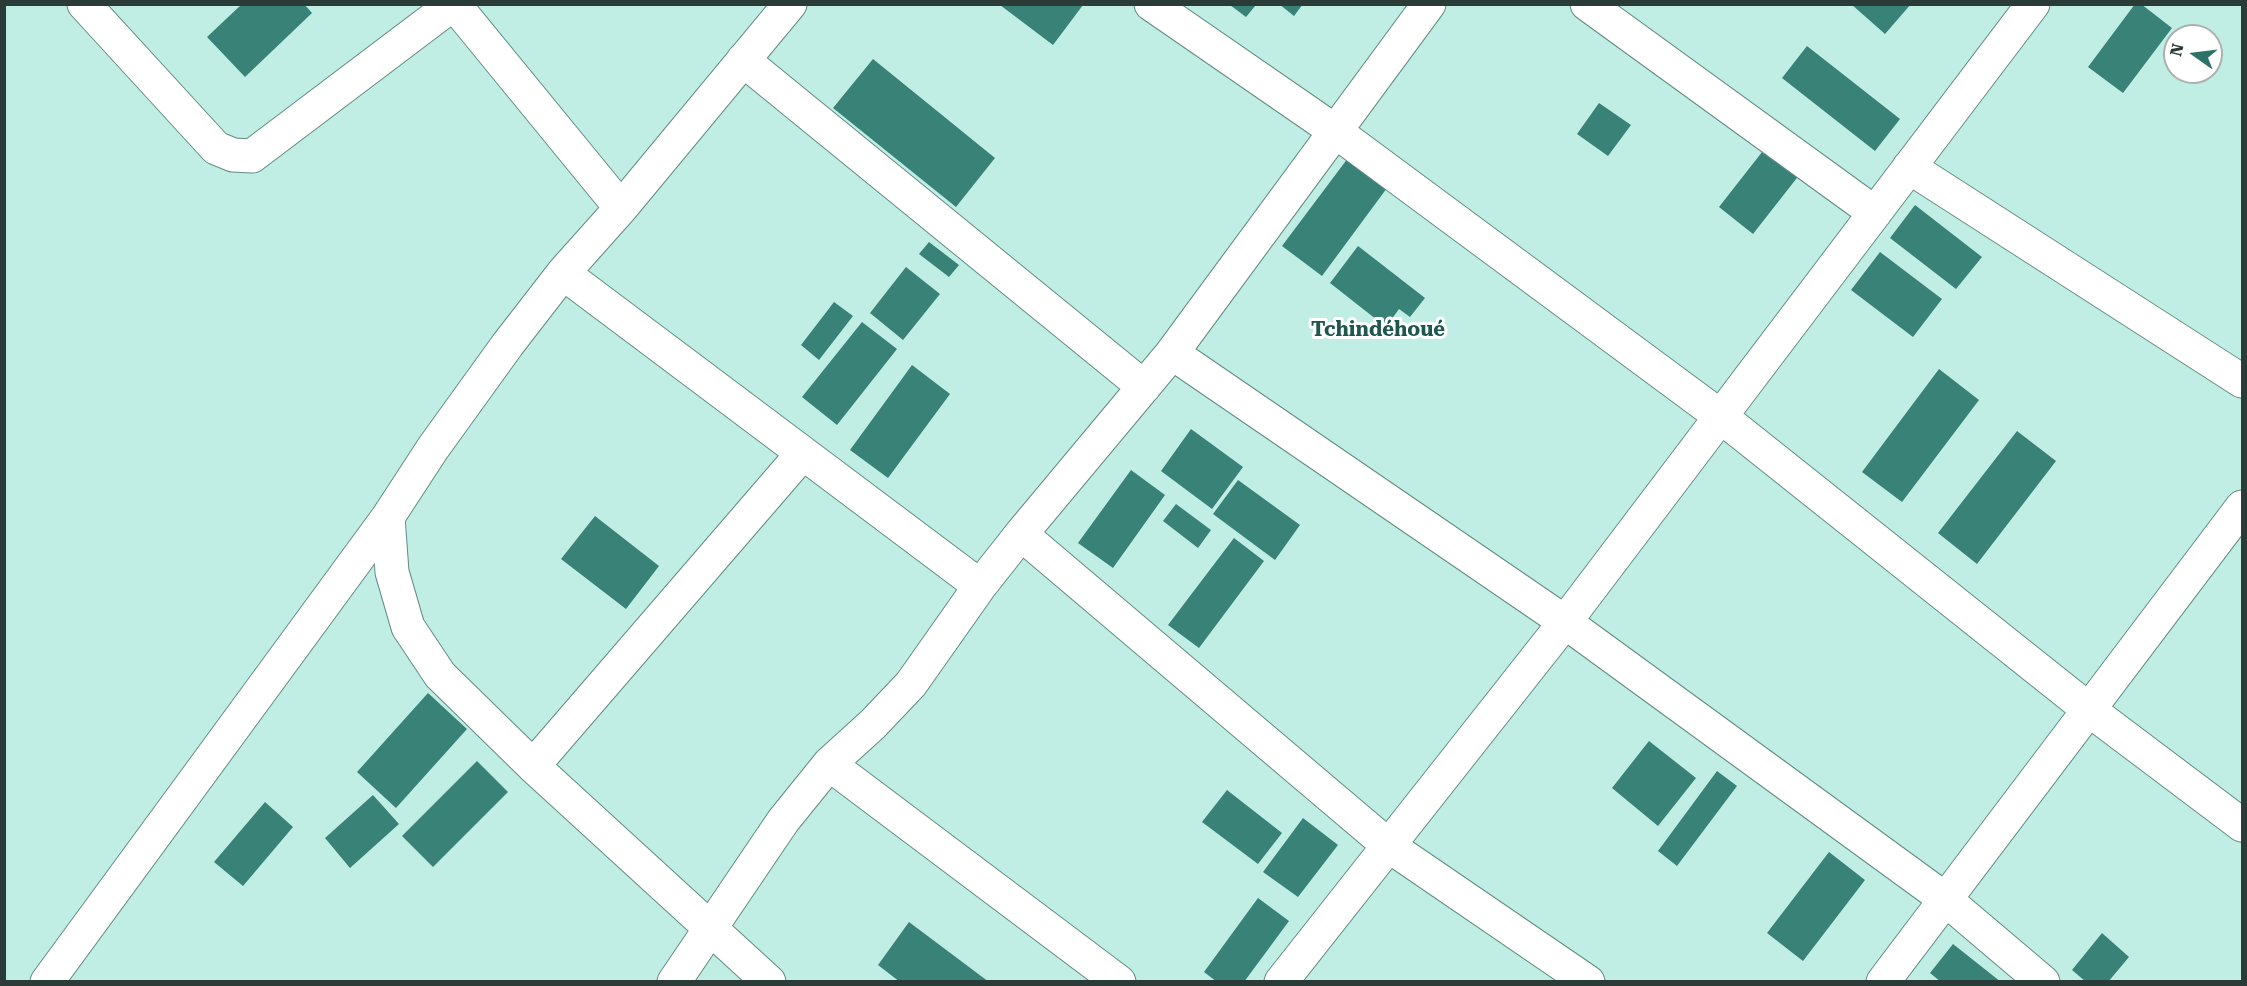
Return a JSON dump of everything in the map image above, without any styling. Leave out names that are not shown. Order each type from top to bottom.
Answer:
[{"type":"street","points":[[84,4],[216,148],[233,155],[252,156],[454,4],[621,208]]},
{"type":"street","points":[[46,981],[388,517],[508,344],[563,273],[621,208],[790,4]]},
{"type":"street","points":[[1150,4],[1335,131],[1720,416],[2088,709],[2242,825]]},
{"type":"street","points":[[674,981],[783,821],[829,764],[873,724],[911,684],[980,586],[1172,352],[1429,4]]},
{"type":"street","points":[[1587,4],[1875,213]]},
{"type":"street","points":[[1281,981],[1565,622],[2033,4]]},
{"type":"street","points":[[743,60],[1144,387]]},
{"type":"street","points":[[1909,167],[2242,381]]},
{"type":"street","points":[[563,273],[980,586]]},
{"type":"street","points":[[1172,352],[1565,622],[1945,899],[2043,981]]},
{"type":"street","points":[[533,766],[803,453]]},
{"type":"street","points":[[1883,981],[2242,507]]},
{"type":"street","points":[[388,517],[392,572],[408,627],[440,675],[533,766],[769,981]]},
{"type":"street","points":[[1021,534],[1389,846],[1588,981]]},
{"type":"street","points":[[829,764],[1119,981]]},
{"type":"building","points":[[242,4],[304,4],[312,13],[245,77],[207,37]]},
{"type":"building","points":[[1279,4],[1303,4],[1294,16]]},
{"type":"building","points":[[1851,4],[1911,4],[1885,34]]},
{"type":"building","points":[[2135,4],[2141,4],[2167,24],[2163,24],[2163,40],[2123,93],[2088,67]]},
{"type":"building","points":[[1000,5],[1083,5],[1053,45]]},
{"type":"building","points":[[1230,5],[1256,5],[1246,17]]},
{"type":"building","points":[[1807,46],[1900,119],[1875,151],[1782,78]]},
{"type":"building","points":[[873,59],[995,158],[956,207],[833,108]]},
{"type":"building","points":[[1599,103],[1631,125],[1608,156],[1577,134]]},
{"type":"building","points":[[1766,147],[1800,174],[1753,234],[1719,207]]},
{"type":"building","points":[[1348,158],[1387,188],[1322,276],[1282,246]]},
{"type":"building","points":[[1915,205],[1982,257],[1956,289],[1890,238]]},
{"type":"building","points":[[929,242],[959,265],[949,277],[919,254]]},
{"type":"building","points":[[1358,246],[1425,298],[1410,317],[1399,309],[1386,327],[1330,283]]},
{"type":"building","points":[[1880,252],[1942,299],[1913,337],[1851,290]]},
{"type":"building","points":[[906,267],[940,294],[903,340],[870,313]]},
{"type":"building","points":[[834,302],[853,316],[819,360],[801,345]]},
{"type":"building","points":[[862,322],[897,349],[837,425],[802,397]]},
{"type":"building","points":[[912,365],[950,394],[888,478],[850,450]]},
{"type":"building","points":[[1939,369],[1979,400],[1902,502],[1862,472]]},
{"type":"building","points":[[1191,429],[1243,467],[1212,509],[1161,471]]},
{"type":"building","points":[[2017,431],[2056,461],[1977,564],[1938,533]]},
{"type":"building","points":[[1131,470],[1165,495],[1113,568],[1078,543]]},
{"type":"building","points":[[1238,480],[1300,525],[1275,560],[1213,514]]},
{"type":"building","points":[[1176,504],[1211,530],[1198,548],[1163,521]]},
{"type":"building","points":[[595,516],[659,566],[626,609],[561,559]]},
{"type":"building","points":[[1234,538],[1264,561],[1199,648],[1168,625]]},
{"type":"building","points":[[428,693],[467,729],[396,808],[357,772]]},
{"type":"building","points":[[1649,741],[1696,778],[1658,826],[1612,788]]},
{"type":"building","points":[[477,761],[508,792],[433,867],[402,836]]},
{"type":"building","points":[[1717,771],[1737,786],[1677,866],[1658,851]]},
{"type":"building","points":[[1227,790],[1282,833],[1258,864],[1202,822]]},
{"type":"building","points":[[373,795],[399,824],[350,868],[325,838]]},
{"type":"building","points":[[265,802],[293,827],[243,886],[214,862]]},
{"type":"building","points":[[1303,818],[1338,845],[1298,897],[1263,872]]},
{"type":"building","points":[[1829,852],[1865,880],[1803,961],[1767,933]]},
{"type":"building","points":[[1258,898],[1289,921],[1244,982],[1217,982],[1204,972]]},
{"type":"building","points":[[909,922],[989,982],[900,982],[878,965]]},
{"type":"building","points":[[2102,933],[2129,957],[2108,982],[2086,982],[2072,970]]},
{"type":"building","points":[[1953,944],[2001,982],[1941,982],[1930,973]]},
{"type":"district","name":"Tchindéhoué","points":[[1378,330]]}]
